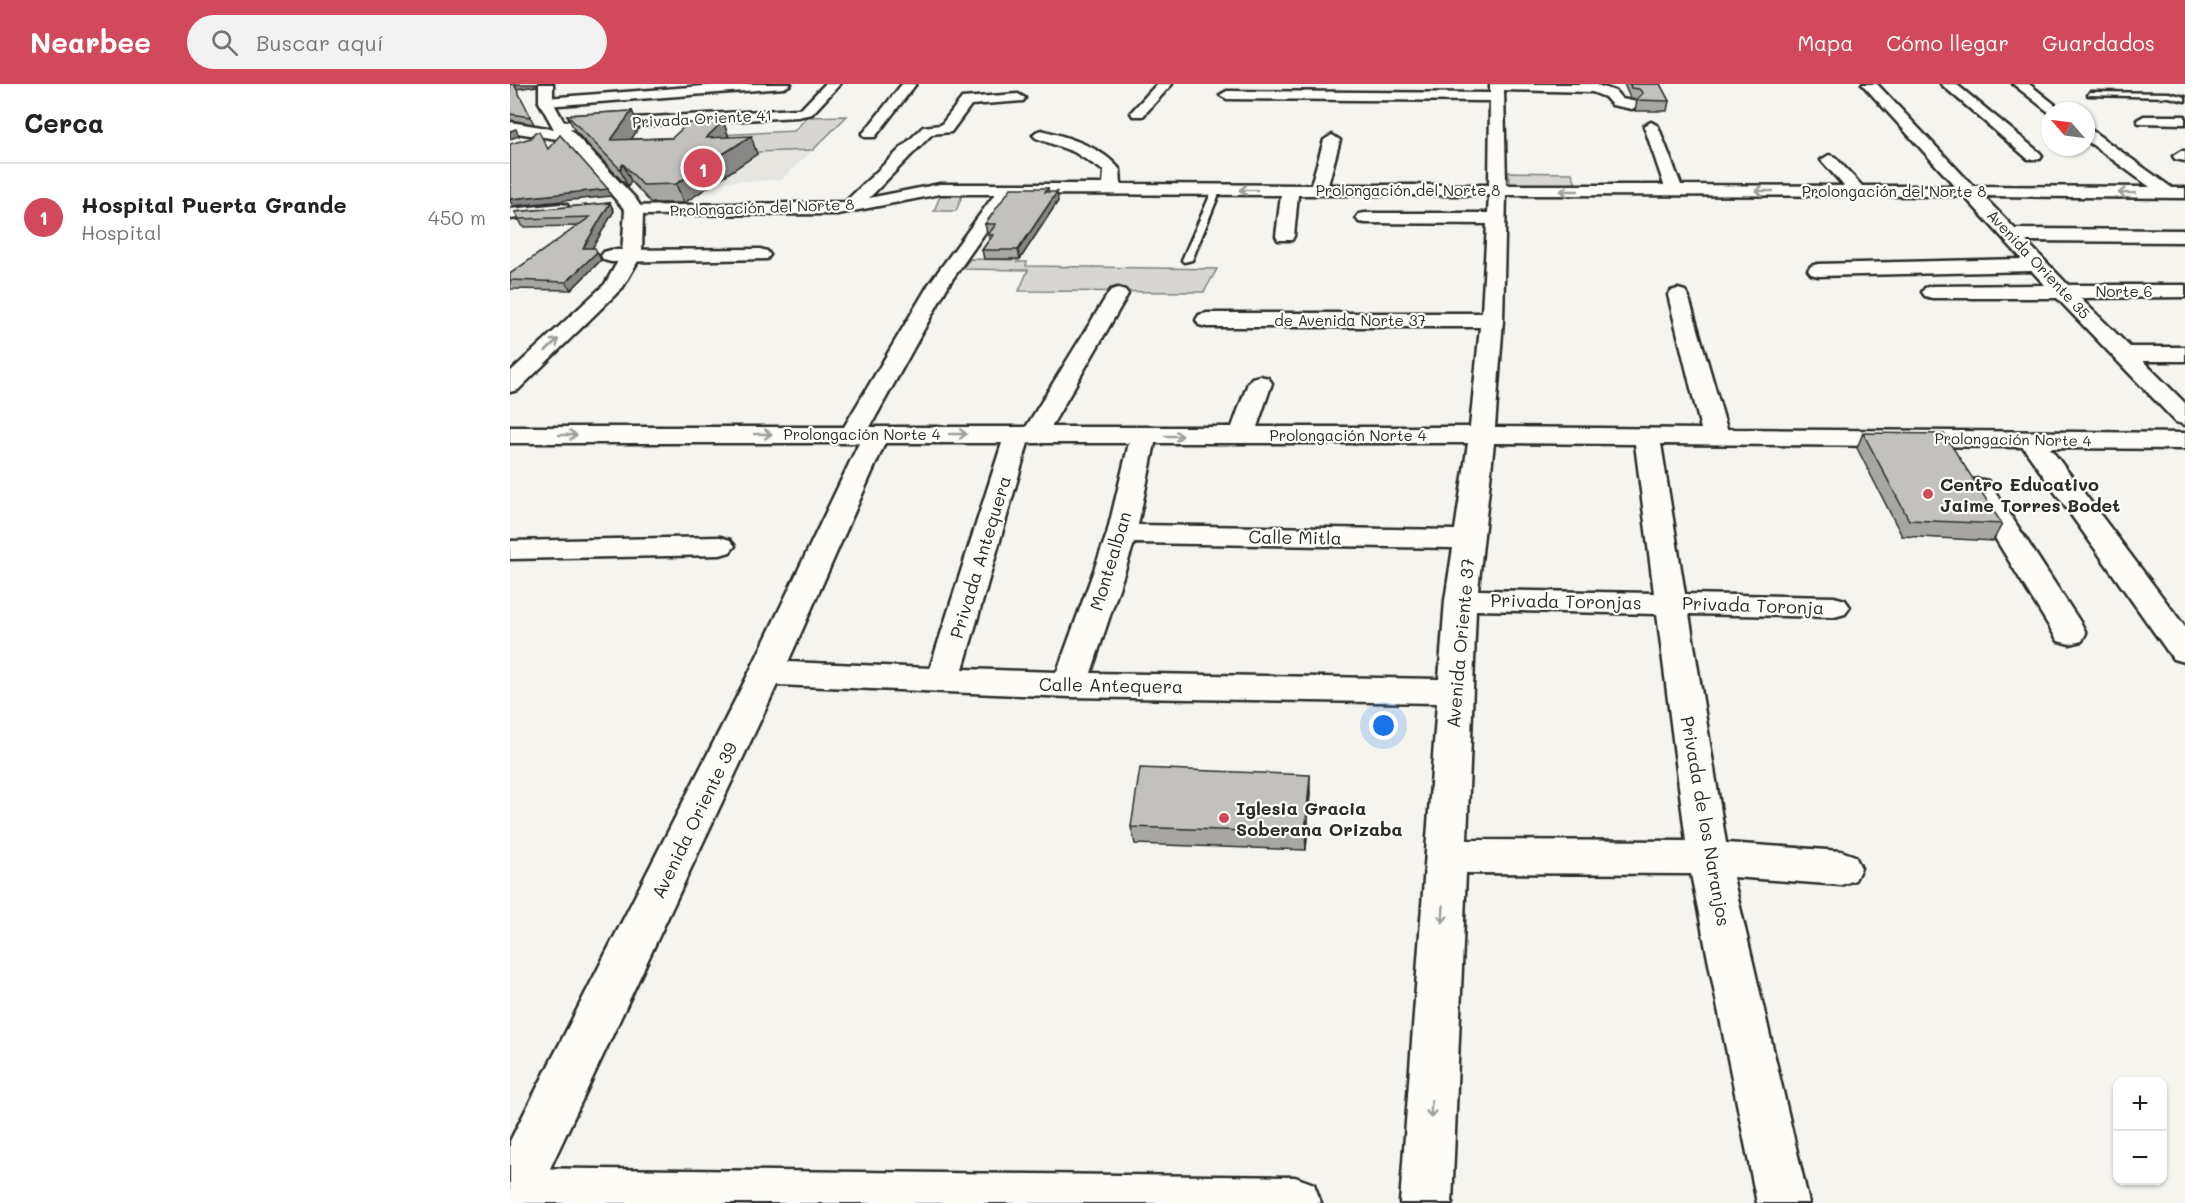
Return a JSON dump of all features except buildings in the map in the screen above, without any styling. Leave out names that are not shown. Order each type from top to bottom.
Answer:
[{"type":"street","points":[[510,385],[613,287],[613,260],[631,206],[563,131],[546,102],[546,84]]},
{"type":"street","points":[[546,102],[784,84]]},
{"type":"street","name":"Privada Oriente 41","points":[[510,127],[563,131],[798,113],[807,111],[833,84]]},
{"type":"street","points":[[870,134],[909,84]]},
{"type":"street","points":[[1138,113],[1165,84]]},
{"type":"street","name":"Avenida Oriente 35","points":[[1869,84],[2062,291],[2185,417]]},
{"type":"street","points":[[1948,84],[2034,156]]},
{"type":"street","points":[[2020,84],[2044,102]]},
{"type":"street","points":[[1292,108],[1594,88],[1610,94],[1617,102],[1632,105]]},
{"type":"street","points":[[1227,95],[1497,94]]},
{"type":"street","name":"Avenida Oriente 37","points":[[1426,1203],[1461,600],[1482,435],[1492,320],[1498,190],[1497,94]]},
{"type":"street","points":[[850,208],[928,130],[946,129],[967,100],[1023,95],[1003,116]]},
{"type":"street","points":[[2144,120],[2185,120]]},
{"type":"street","points":[[1651,126],[1675,191]]},
{"type":"street","points":[[1041,135],[1071,143],[1103,162],[1112,170],[1112,189]]},
{"type":"street","points":[[2095,139],[2176,193]]},
{"type":"street","points":[[1318,190],[1332,140]]},
{"type":"street","points":[[1829,160],[1858,191]]},
{"type":"street","name":"Prolongación del Norte 8","points":[[606,205],[850,208],[921,191],[1008,189],[1970,190],[2176,193]]},
{"type":"street","name":"Avenida Oriente 39","points":[[511,1197],[766,673],[864,434],[939,284],[1008,189]]},
{"type":"street","points":[[1284,236],[1290,190]]},
{"type":"street","points":[[510,214],[584,207]]},
{"type":"street","points":[[1365,218],[1497,219]]},
{"type":"street","points":[[2010,235],[2185,236]]},
{"type":"street","points":[[527,341],[613,260],[760,255]]},
{"type":"street","points":[[1818,270],[2039,266]]},
{"type":"street","name":"Norte 6","points":[[1932,292],[2185,291]]},
{"type":"street","name":"Privada Antequera","points":[[943,679],[1026,435],[1118,294]]},
{"type":"street","points":[[1678,295],[1716,436]]},
{"type":"street","name":"de Avenida Norte 37","points":[[1207,320],[1492,320]]},
{"type":"street","points":[[2123,354],[2185,354]]},
{"type":"street","points":[[1242,435],[1260,383]]},
{"type":"street","name":"Prolongación Norte 4","points":[[510,435],[1482,435],[2185,441]]},
{"type":"street","name":"Montealban","points":[[1070,685],[1122,534],[1143,436]]},
{"type":"street","name":"Privada de los Naranjos","points":[[1647,436],[1708,858],[1783,1203]]},
{"type":"street","points":[[1946,438],[2070,633]]},
{"type":"street","points":[[2030,439],[2185,651]]},
{"type":"street","name":"Calle Mitla","points":[[1122,534],[1469,539]]},
{"type":"street","points":[[510,550],[720,546]]},
{"type":"street","name":"Privada Toronjas","points":[[1461,600],[1672,602]]},
{"type":"street","name":"Privada Toronja","points":[[1672,602],[1834,607]]},
{"type":"street","name":"Calle Antequera","points":[[766,673],[1070,685],[1455,691]]},
{"type":"street","points":[[1446,856],[1708,858],[1841,868]]},
{"type":"street","points":[[511,1197],[1295,1203]]},
{"type":"lane","points":[[2090,94],[2169,95],[2185,99]]},
{"type":"lane","points":[[1187,260],[1217,189]]},
{"type":"shaded area","points":[[847,116],[813,150],[604,157],[588,142],[794,131],[807,117]]},
{"type":"shaded area","points":[[813,150],[781,180],[625,185],[604,157]]},
{"type":"shaded area","points":[[1508,172],[1572,173],[1577,187],[1511,187]]},
{"type":"shaded area","points":[[963,193],[956,211],[934,211],[941,194]]},
{"type":"shaded area","points":[[970,259],[1018,260],[1017,262],[1027,262],[1026,266],[1217,269],[1204,292],[1019,291],[1028,270],[962,269]]},
{"type":"place","name":"Hospital Puerta Grande","points":[[703,168]]},
{"type":"place","name":"Centro Educativo Jaime Torres Bodet","points":[[1928,494]]},
{"type":"place","name":"Iglesia Gracia Soberana Orizaba","points":[[1224,818]]}]
